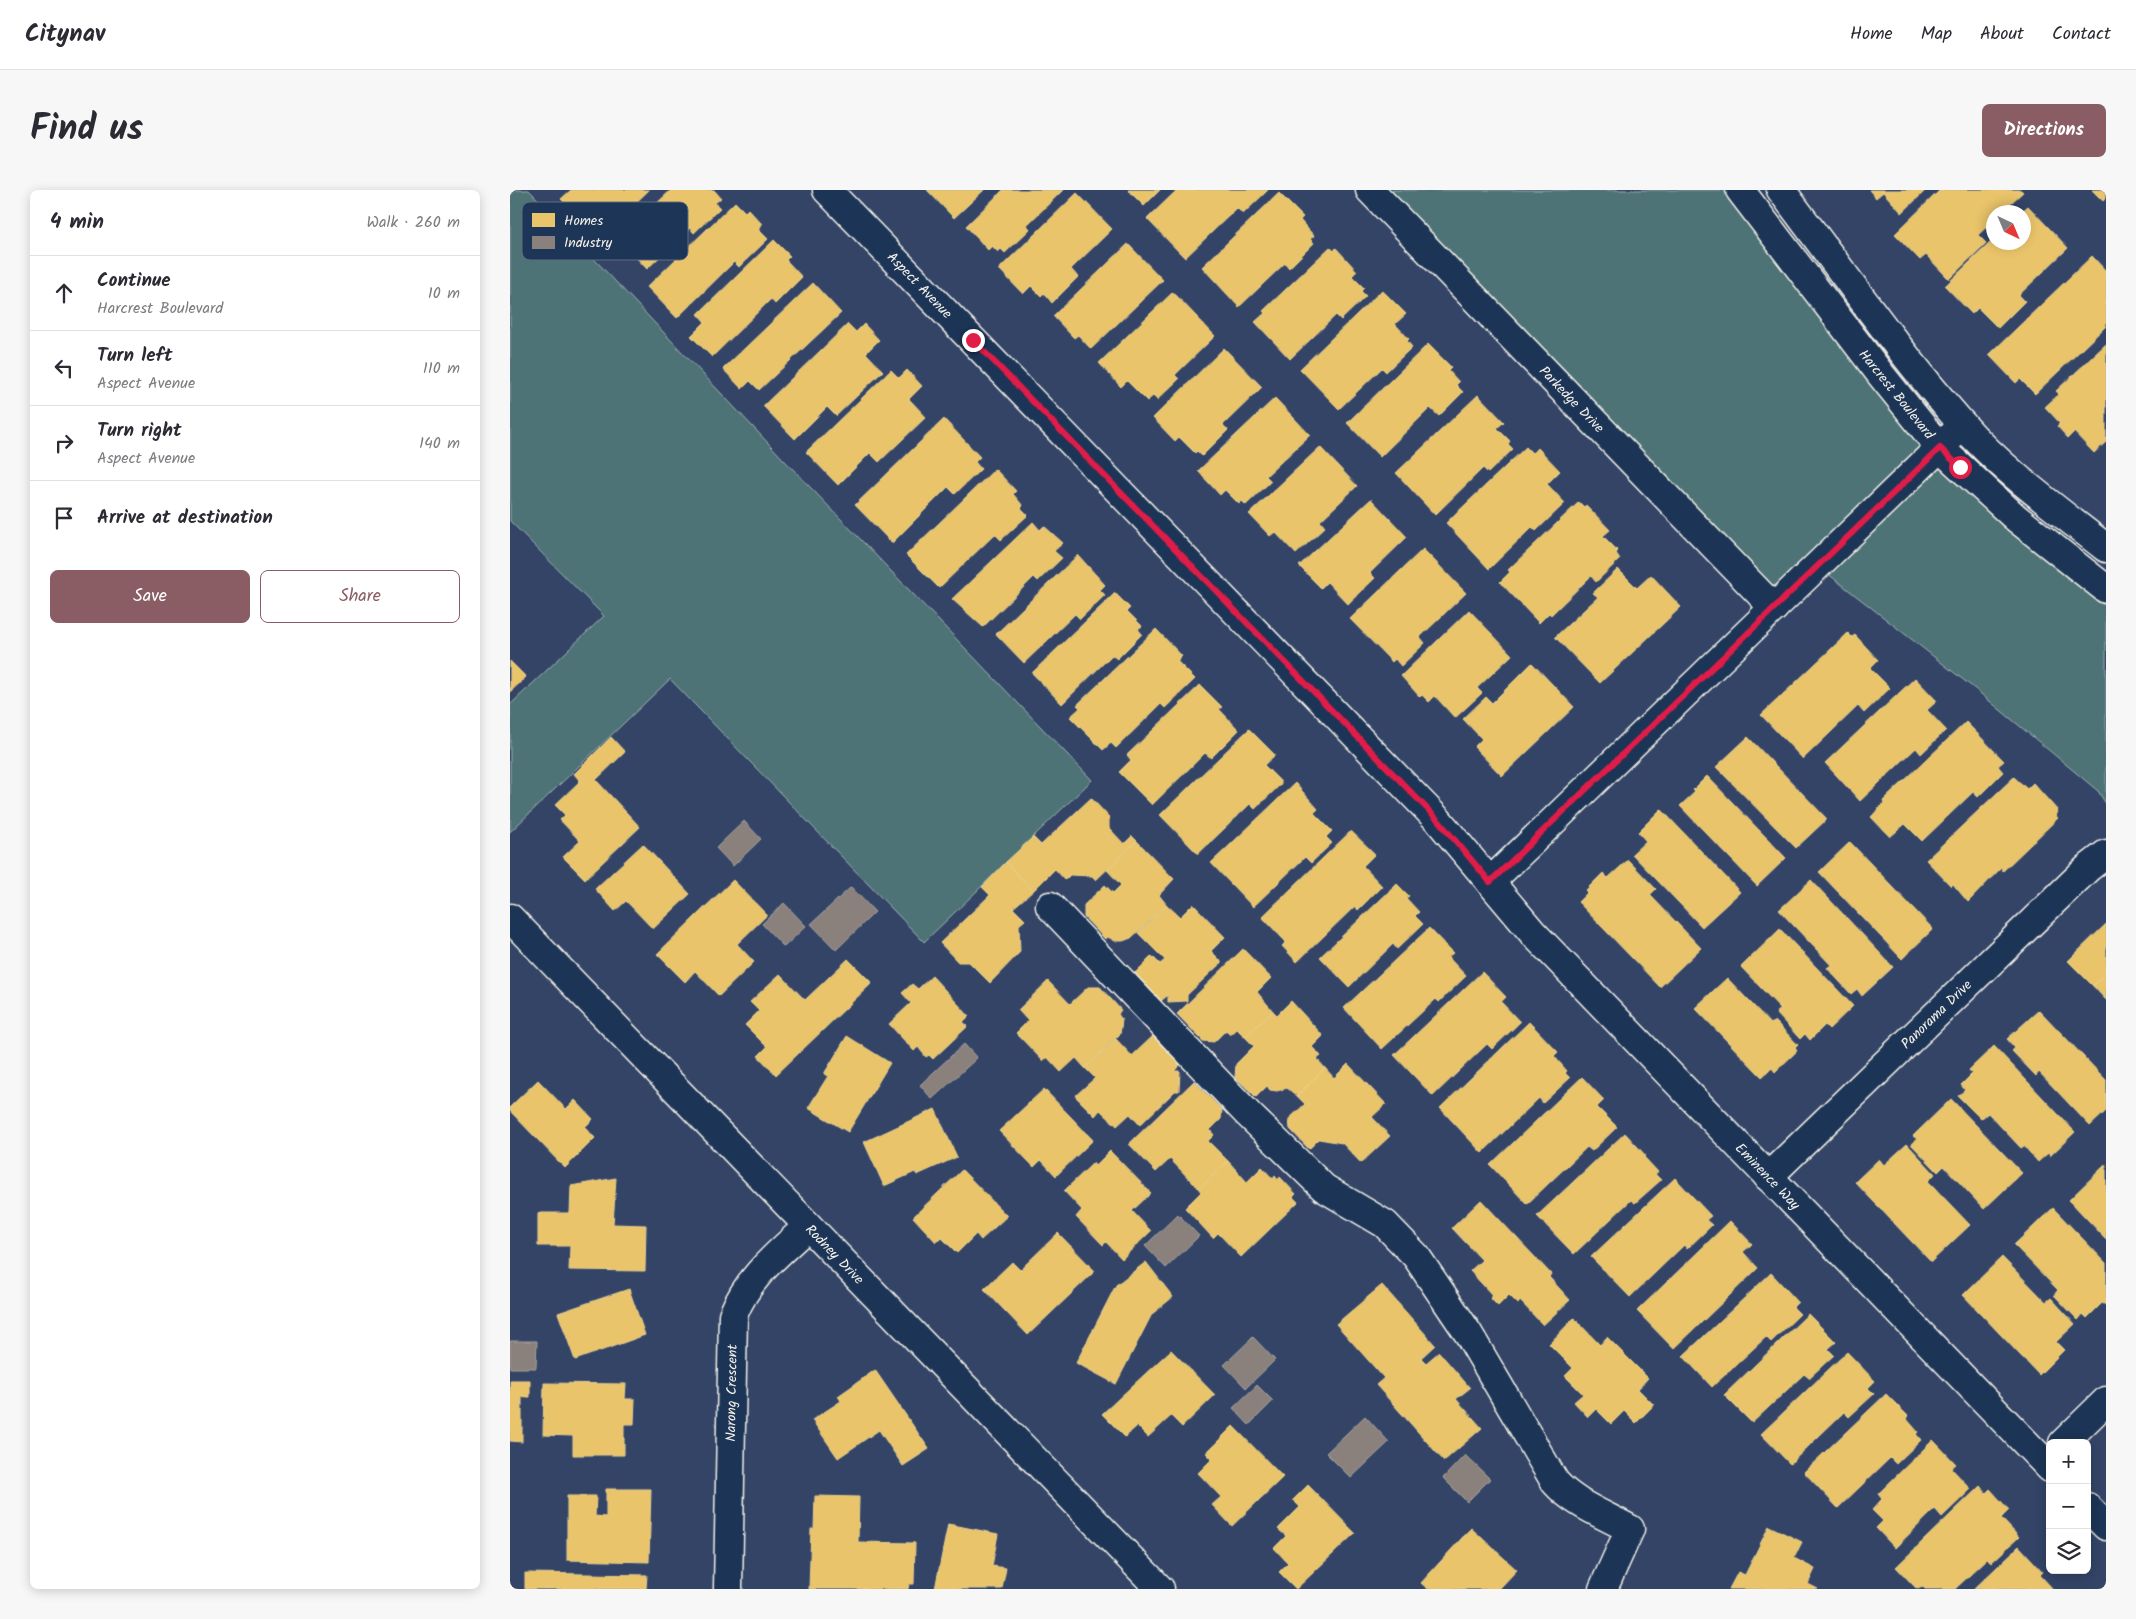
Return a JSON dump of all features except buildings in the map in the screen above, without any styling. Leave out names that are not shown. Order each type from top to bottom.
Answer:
[{"type":"street","name":"Aspect Avenue","points":[[827,190],[1438,820],[1490,882]]},
{"type":"street","name":"Parkedge Drive","points":[[1370,190],[1774,608]]},
{"type":"street","name":"Harcrest Boulevard","points":[[1740,190],[1882,376],[1940,448],[2016,518],[2106,589]]},
{"type":"street","points":[[1781,190],[1908,357],[1963,425],[2048,502],[2106,548]]},
{"type":"street","points":[[1490,882],[1963,425]]},
{"type":"street","name":"Panorama Drive","points":[[1768,1176],[2088,868],[2106,854]]},
{"type":"street","name":"Eminence Way","points":[[1490,882],[1533,933],[2046,1460]]},
{"type":"street","points":[[1050,906],[1248,1114],[1324,1188],[1385,1224],[1416,1256],[1468,1333],[1555,1482],[1565,1493],[1576,1500],[1630,1529],[1603,1589]]},
{"type":"street","name":"Rodney Drive","points":[[510,918],[1160,1589]]},
{"type":"street","name":"Narong Crescent","points":[[728,1589],[732,1315],[743,1292],[752,1280],[808,1226]]},
{"type":"street","points":[[2067,1439],[2106,1401]]},
{"type":"street","points":[[2091,1511],[2106,1526]]},
{"type":"green space","points":[[516,190],[529,190],[540,202],[522,202],[522,260],[595,260],[787,463],[1092,780],[924,942],[670,679],[510,832],[510,705],[604,616],[510,521],[510,195]]},
{"type":"green space","points":[[1370,190],[1740,190],[1882,376],[2106,590],[2106,804],[2098,791],[1975,689],[1818,566],[1774,608]]},
{"type":"route","points":[[973,340],[1438,820],[1490,882],[1940,448],[1960,467]]}]
